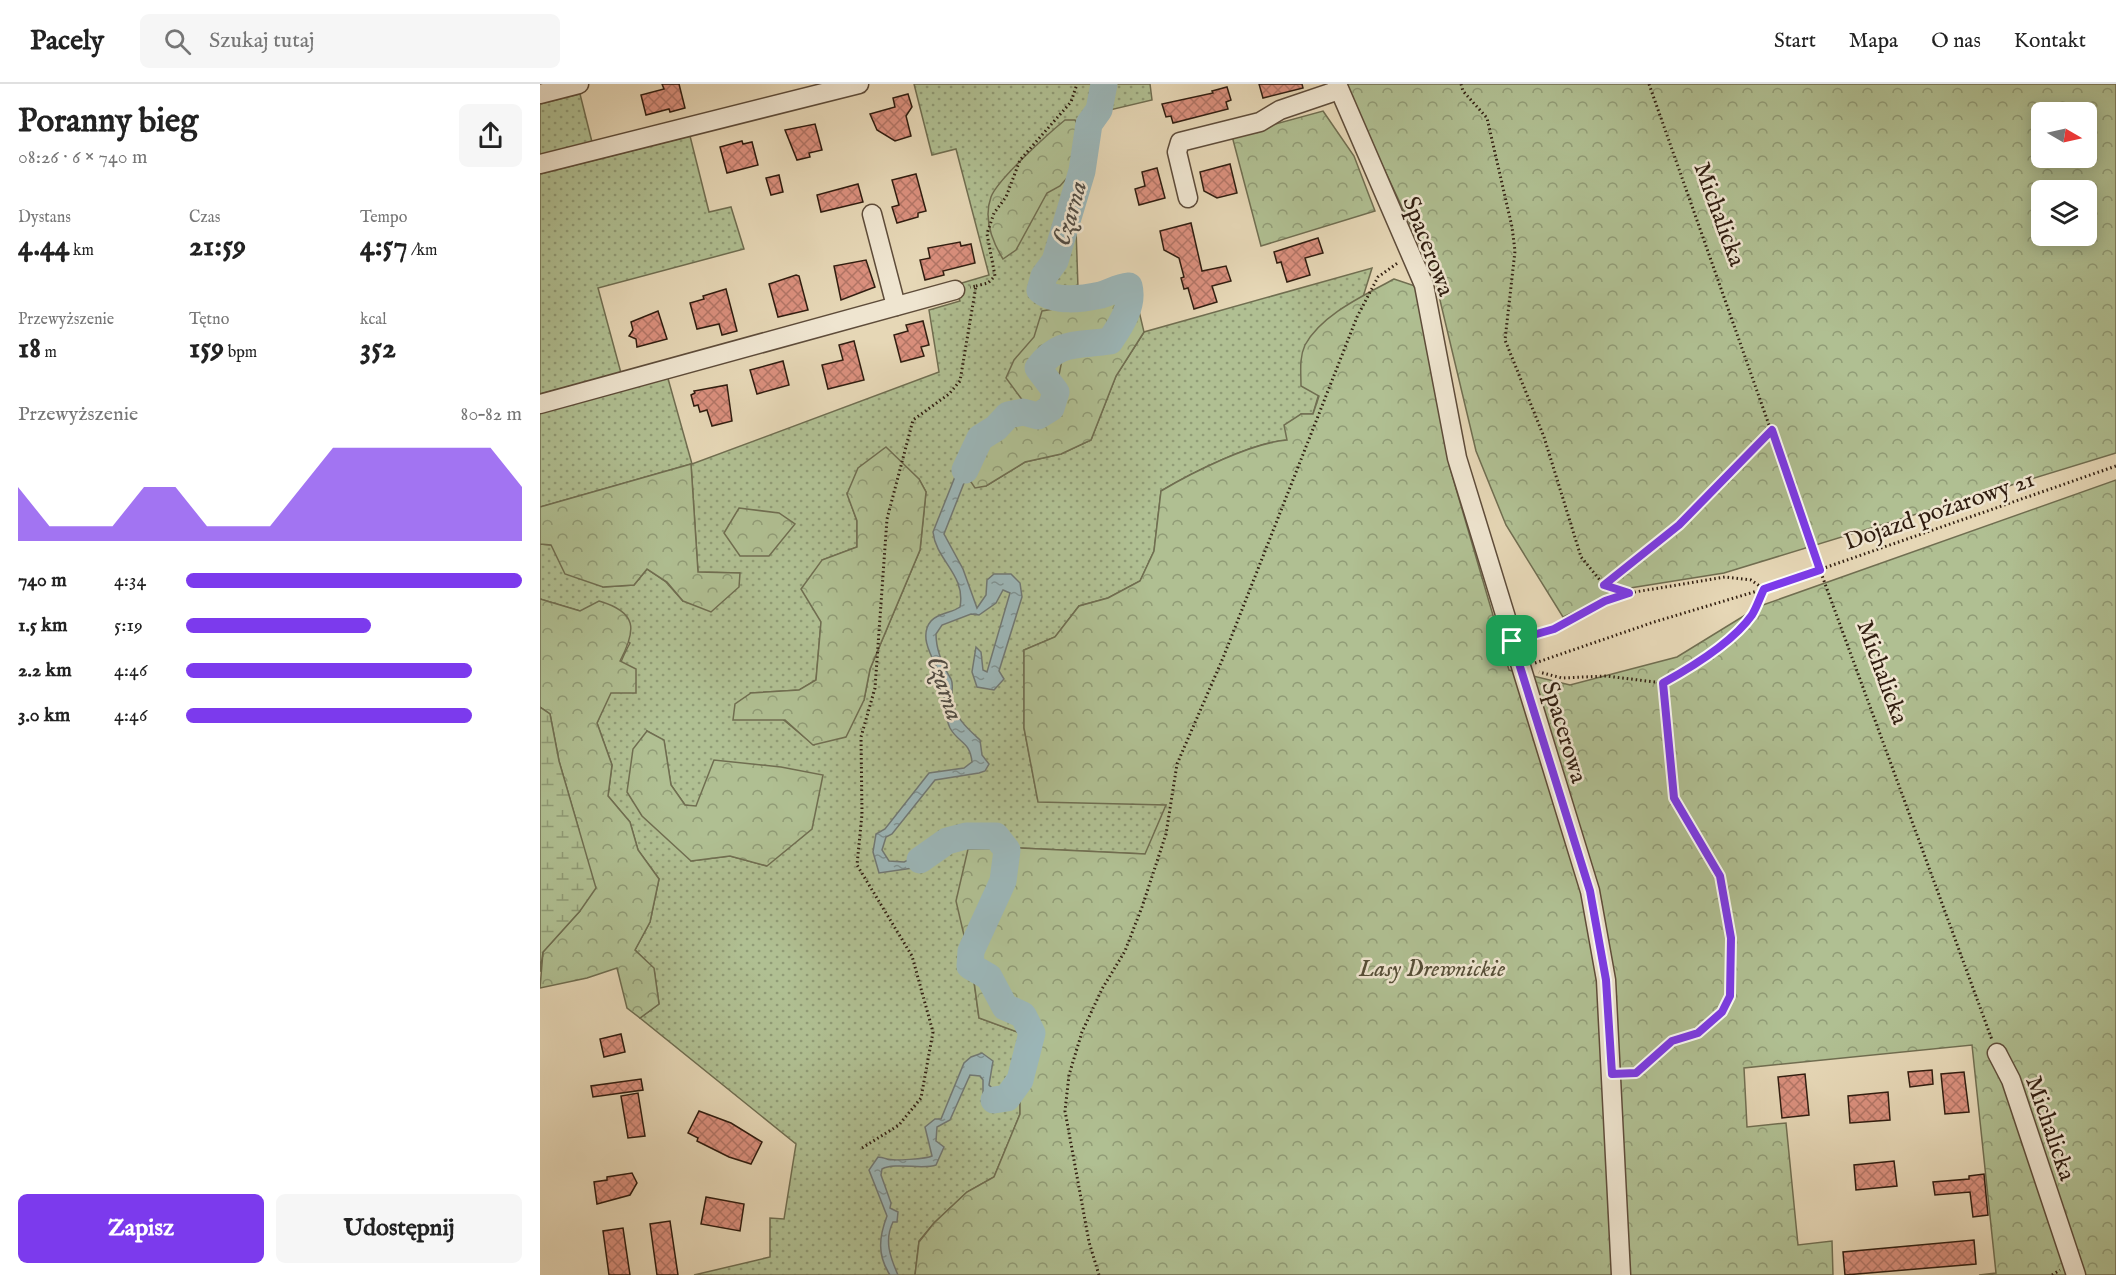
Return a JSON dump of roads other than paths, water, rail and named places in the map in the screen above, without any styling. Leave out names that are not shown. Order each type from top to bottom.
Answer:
[{"type":"street","points":[[540,94],[579,84]]},
{"type":"street","points":[[540,164],[860,84]]},
{"type":"street","points":[[1188,198],[1177,152],[1180,142],[1260,122],[1280,110],[1338,87]]},
{"type":"street","name":"Spacerowa","points":[[1338,87],[1424,285],[1457,458],[1519,667],[1590,891],[1606,980],[1621,1275]]},
{"type":"street","points":[[872,214],[896,306]]},
{"type":"street","points":[[540,404],[955,290]]},
{"type":"street","name":"Michalicka","points":[[1997,1053],[2011,1080],[2076,1275]]},
{"type":"water","points":[[979,435],[985,441],[975,455],[944,534],[963,569],[977,608],[986,595],[987,580],[994,574],[1011,574],[1020,583],[1022,597],[999,671],[1004,679],[994,690],[977,687],[972,672],[976,647],[981,652],[983,670],[987,672],[1010,593],[1003,590],[996,603],[979,615],[971,614],[942,625],[936,634],[940,658],[952,681],[955,711],[962,722],[980,740],[982,755],[989,764],[985,771],[979,773],[935,780],[892,834],[886,837],[882,850],[889,861],[904,862],[930,850],[934,841],[949,836],[949,844],[913,868],[879,873],[873,852],[876,834],[885,829],[929,773],[964,768],[972,762],[969,750],[953,733],[948,723],[943,681],[931,656],[926,638],[927,629],[934,618],[960,607],[959,585],[939,551],[933,532],[962,459]]},
{"type":"water","points":[[982,1053],[993,1061],[989,1085],[996,1092],[1012,1083],[1015,1075],[1025,1086],[998,1110],[986,1108],[983,1103],[983,1080],[980,1076],[970,1075],[950,1120],[937,1127],[936,1141],[944,1147],[936,1165],[894,1166],[882,1169],[881,1175],[891,1203],[890,1208],[898,1212],[897,1222],[893,1222],[890,1229],[889,1242],[898,1275],[890,1275],[881,1253],[882,1231],[887,1216],[869,1170],[878,1157],[902,1160],[932,1156],[925,1127],[935,1119],[941,1119],[964,1063],[971,1057]]},
{"type":"waterway","name":"Czarna","points":[[965,470],[980,438],[996,428],[1008,415],[1023,412],[1038,416],[1051,408],[1056,392],[1038,368],[1046,359],[1062,348],[1110,341],[1128,308],[1129,286],[1101,295],[1077,299],[1053,297],[1040,290],[1044,276],[1055,261],[1082,171],[1089,124],[1099,110],[1104,84]]},
{"type":"waterway","name":"Czarna","points":[[920,860],[947,841],[966,836],[996,836],[1007,850],[1003,881],[971,951],[970,966],[989,977],[1005,1007],[1023,1015],[1032,1033],[1020,1080],[1007,1098],[994,1100]]},
{"type":"park label","name":"Lasy Drewnickie","points":[[1432,968]]}]
